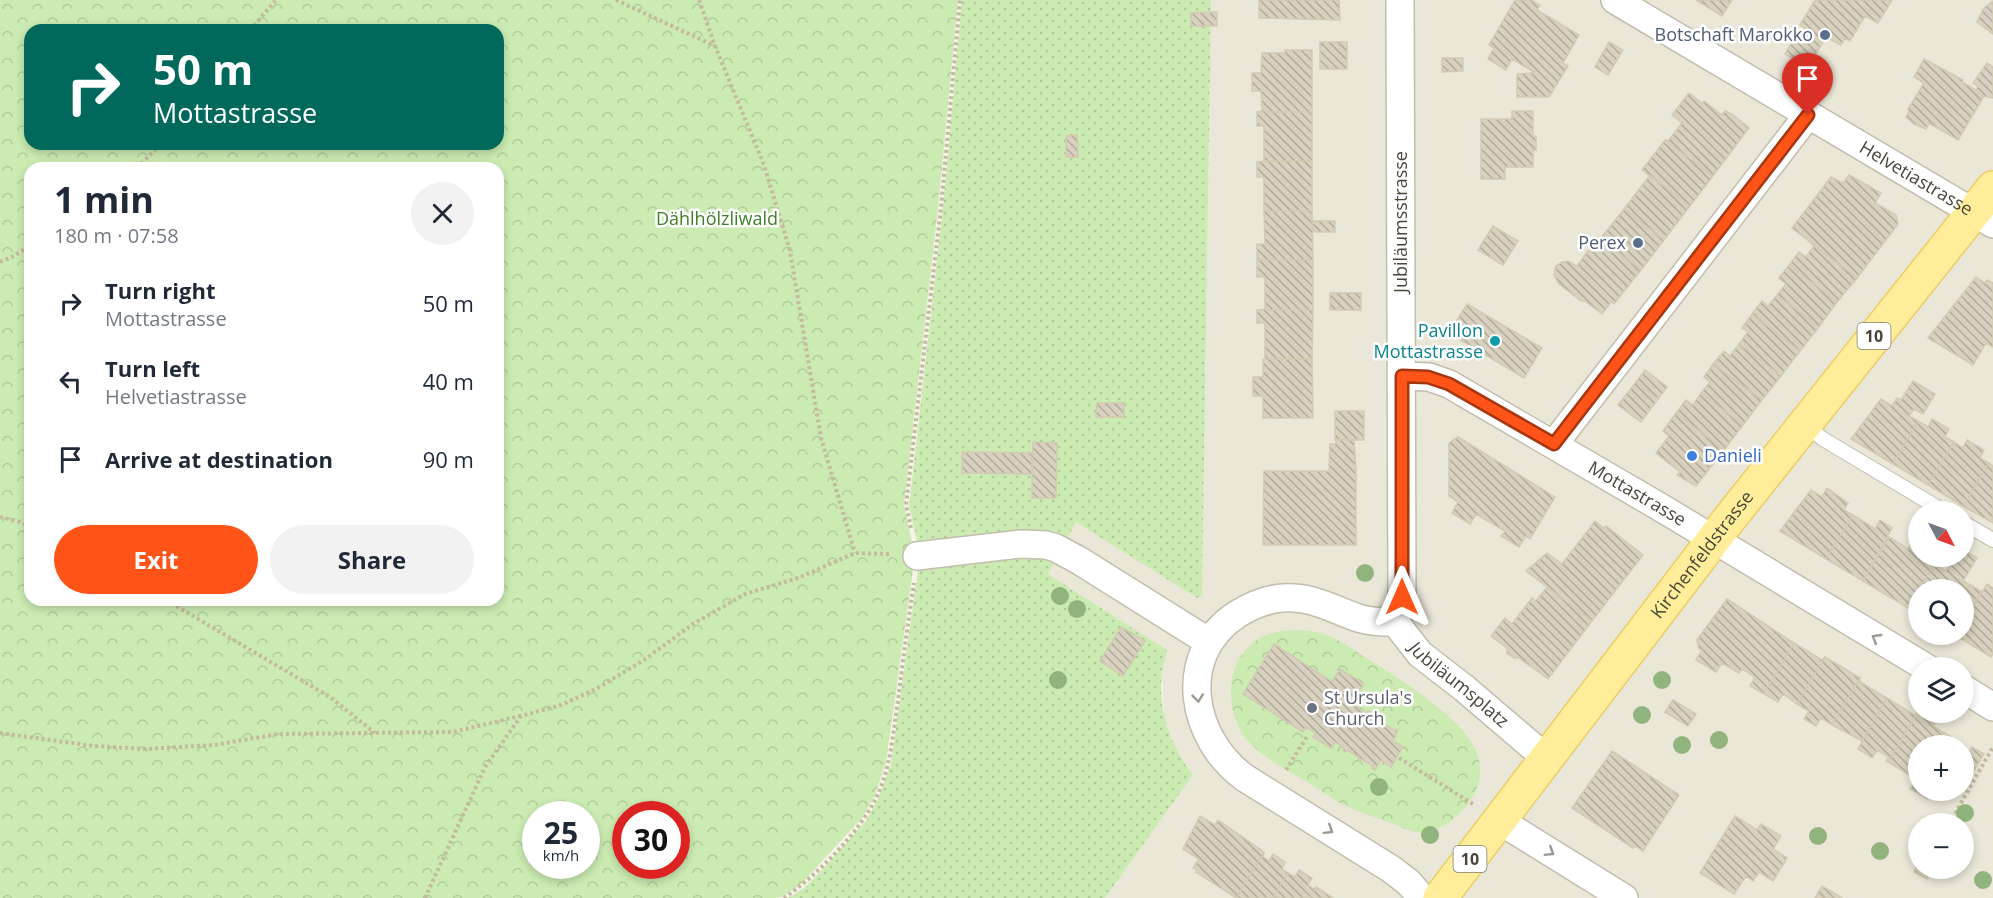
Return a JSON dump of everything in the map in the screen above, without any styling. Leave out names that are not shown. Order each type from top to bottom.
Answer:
[{"type":"main road","name":"Kirchenfeldstrasse","points":[[1440,898],[1487,813],[1547,759],[1803,424],[1983,218],[1993,188]]},
{"type":"street","name":"Jubiläumsstrasse","points":[[1400,0],[1402,632]]},
{"type":"street","name":"Helvetiastrasse","points":[[1615,0],[1983,218]]},
{"type":"street","points":[[1554,444],[1808,115]]},
{"type":"street","name":"Mottastrasse","points":[[1402,376],[1428,377],[1449,384],[1554,444],[1909,657]]},
{"type":"street","points":[[917,556],[1020,544],[1046,545],[1080,561],[1209,642]]},
{"type":"street","points":[[1402,632],[1309,599],[1282,598],[1263,602],[1242,611],[1224,625],[1209,642],[1197,675],[1198,705],[1206,732],[1226,763],[1245,778],[1391,869],[1408,882],[1422,898]]},
{"type":"street","name":"Jubiläumsplatz","points":[[1402,632],[1420,654],[1464,688],[1547,759]]},
{"type":"street","points":[[1974,695],[1993,707]]},
{"type":"street","points":[[1487,813],[1624,898]]},
{"type":"lane","points":[[1803,424],[1823,439],[1927,501]]},
{"type":"lane","points":[[1974,529],[1993,540]]},
{"type":"path","points":[[255,24],[276,0]]},
{"type":"path","points":[[616,0],[715,45]]},
{"type":"path","points":[[699,0],[764,165],[790,251],[820,438],[855,553]]},
{"type":"path","points":[[784,898],[802,886],[864,819],[877,796],[889,762],[917,556],[906,505],[941,208],[960,0]]},
{"type":"path","points":[[143,162],[155,150]]},
{"type":"path","points":[[0,262],[24,250]]},
{"type":"path","points":[[0,517],[24,524]]},
{"type":"path","points":[[0,733],[94,746],[145,749],[214,745],[279,734],[453,732],[561,705],[644,660],[693,624],[745,594],[798,579],[855,553],[917,556]]},
{"type":"path","points":[[176,606],[330,697],[375,734]]},
{"type":"path","points":[[424,898],[484,767],[521,716]]},
{"type":"path","points":[[1283,775],[1308,735]]},
{"type":"path","points":[[1955,813],[1993,747]]},
{"type":"path","points":[[1399,758],[1487,813]]},
{"type":"shaded area","points":[[1211,0],[1993,0],[1993,898],[1105,898],[1193,775],[1174,747],[1164,715],[1162,672],[1167,650],[1048,574],[1076,521],[1197,598],[1202,596]]},
{"type":"green space","name":"Dählhölzliwald","points":[[0,0],[958,0],[938,208],[904,505],[915,556],[886,762],[875,795],[862,818],[801,884],[782,897],[0,898]]},
{"type":"green space","points":[[962,0],[1211,0],[1202,596],[1197,598],[1076,522],[1048,574],[1167,650],[1161,687],[1164,714],[1172,740],[1193,775],[1105,898],[788,898],[804,888],[866,821],[879,797],[891,764],[920,555],[909,506],[943,208]]},
{"type":"green space","points":[[1297,630],[1324,634],[1348,646],[1430,701],[1469,738],[1480,765],[1480,778],[1473,796],[1454,819],[1442,827],[1429,831],[1417,832],[1406,829],[1340,803],[1274,762],[1250,744],[1237,724],[1233,710],[1231,696],[1235,668],[1250,645],[1262,637],[1275,632]]},
{"type":"building","points":[[1259,0],[1339,0],[1340,20],[1259,18]]},
{"type":"building","points":[[1515,0],[1531,0],[1540,5],[1537,10],[1579,35],[1563,63],[1568,66],[1549,97],[1517,97],[1517,74],[1534,72],[1512,59],[1506,70],[1488,59],[1494,48],[1489,45]]},
{"type":"building","points":[[1696,0],[1732,0],[1722,16]]},
{"type":"building","name":"Botschaft Marokko","points":[[1815,0],[1892,0],[1878,23],[1865,16],[1850,41],[1845,38],[1841,45],[1826,37],[1808,67],[1785,54],[1798,31],[1802,33],[1805,28],[1800,25]]},
{"type":"building","points":[[1993,1],[1993,34],[1977,22],[1984,8]]},
{"type":"building","points":[[1217,12],[1217,26],[1191,26],[1191,13]]},
{"type":"building","points":[[1320,42],[1347,42],[1347,69],[1320,69]]},
{"type":"building","points":[[1609,42],[1623,50],[1608,75],[1595,67]]},
{"type":"building","points":[[1285,50],[1312,50],[1312,112],[1257,112],[1262,111],[1261,91],[1252,91],[1252,73],[1261,73],[1262,53],[1285,53]]},
{"type":"building","points":[[1442,58],[1463,58],[1463,71],[1442,72]]},
{"type":"building","points":[[1924,59],[1963,80],[1962,82],[1976,90],[1978,86],[1973,83],[1987,63],[1993,67],[1993,98],[1984,96],[1958,140],[1929,123],[1926,129],[1914,124],[1906,117],[1908,109],[1924,83],[1914,77]]},
{"type":"building","points":[[1689,93],[1722,115],[1725,111],[1733,115],[1749,128],[1713,176],[1665,140],[1668,141],[1682,123],[1672,115]]},
{"type":"building","points":[[1512,111],[1533,111],[1533,136],[1536,136],[1536,150],[1533,149],[1533,167],[1505,167],[1505,179],[1481,179],[1481,119],[1512,119]]},
{"type":"building","points":[[1257,112],[1312,112],[1312,161],[1264,161],[1264,126],[1257,126]]},
{"type":"building","points":[[1077,135],[1078,157],[1066,157],[1066,136]]},
{"type":"building","points":[[1665,140],[1713,176],[1690,206],[1642,170]]},
{"type":"building","points":[[1312,161],[1312,211],[1264,211],[1264,177],[1257,177],[1257,162]]},
{"type":"building","points":[[1650,175],[1690,206],[1664,240],[1624,209]]},
{"type":"building","points":[[1849,175],[1881,193],[1875,203],[1896,215],[1898,224],[1857,278],[1792,228],[1831,177],[1843,183]]},
{"type":"building","points":[[1624,209],[1664,240],[1641,270],[1598,237],[1601,238]]},
{"type":"building","points":[[1264,211],[1312,211],[1313,260],[1257,260],[1257,244],[1265,244]]},
{"type":"building","points":[[1313,221],[1335,221],[1335,232],[1313,232]]},
{"type":"building","points":[[1493,226],[1518,241],[1503,265],[1478,250]]},
{"type":"building","points":[[1598,237],[1641,270],[1614,304],[1611,302],[1602,314],[1559,284],[1554,275],[1556,266],[1562,262],[1568,261],[1577,266]]},
{"type":"building","points":[[1808,240],[1857,278],[1837,302],[1789,265],[1799,252],[1806,257],[1814,246]]},
{"type":"building","points":[[1257,260],[1313,260],[1313,310],[1257,310],[1265,309],[1265,277],[1257,277]]},
{"type":"building","points":[[1789,265],[1837,302],[1819,327],[1777,295],[1786,284],[1779,278]]},
{"type":"building","points":[[1976,277],[1985,283],[1987,280],[1993,283],[1993,347],[1986,343],[1973,365],[1928,338]]},
{"type":"building","points":[[1330,293],[1361,293],[1361,310],[1330,310]]},
{"type":"building","points":[[1777,295],[1819,327],[1800,351],[1752,314],[1762,301],[1768,306]]},
{"type":"building","name":"Pavillon Mottastrasse","points":[[1467,304],[1542,348],[1524,378],[1449,333]]},
{"type":"building","points":[[1257,310],[1313,310],[1312,359],[1265,359],[1265,323],[1257,323]]},
{"type":"building","points":[[1752,314],[1800,351],[1781,376],[1739,344],[1748,332],[1742,328]]},
{"type":"building","points":[[1739,344],[1781,376],[1762,400],[1713,364],[1724,351],[1730,356]]},
{"type":"building","points":[[1263,359],[1312,359],[1313,418],[1263,418],[1263,396],[1253,396],[1253,377],[1263,377]]},
{"type":"building","points":[[1713,364],[1762,400],[1743,425],[1701,393],[1710,382],[1704,377]]},
{"type":"building","points":[[1645,370],[1667,387],[1658,399],[1636,382]]},
{"type":"building","points":[[1913,381],[1935,394],[1923,414],[1914,409],[1909,416],[1918,421],[1893,464],[1851,439],[1881,399],[1892,406],[1897,398],[1901,400]]},
{"type":"building","points":[[1636,382],[1658,399],[1641,422],[1618,405]]},
{"type":"building","points":[[1701,393],[1743,425],[1724,450],[1676,413],[1686,400],[1693,405]]},
{"type":"building","points":[[1097,403],[1124,403],[1124,417],[1096,417]]},
{"type":"building","points":[[1335,411],[1364,411],[1364,440],[1335,440]]},
{"type":"building","points":[[1676,413],[1724,450],[1696,486],[1677,475],[1680,472],[1656,453],[1669,436],[1663,431]]},
{"type":"building","points":[[1932,419],[1949,429],[1945,437],[1954,442],[1928,485],[1893,464],[1918,421],[1928,427]]},
{"type":"building","points":[[1458,437],[1555,497],[1530,539],[1526,536],[1519,547],[1501,536],[1505,531],[1476,514],[1470,524],[1452,513],[1458,502],[1449,496],[1449,443]]},
{"type":"building","points":[[1336,439],[1364,440],[1354,440],[1356,545],[1263,545],[1264,471],[1329,471],[1330,444],[1336,444]]},
{"type":"building","points":[[1967,440],[1984,450],[1980,458],[1989,463],[1966,501],[1955,501],[1928,485],[1954,442],[1963,448]]},
{"type":"building","points":[[1033,442],[1057,443],[1056,498],[1032,498]]},
{"type":"building","points":[[962,452],[1032,453],[1032,474],[962,473]]},
{"type":"building","points":[[1989,463],[1993,466],[1993,523],[1974,512],[1974,501],[1966,501]]},
{"type":"building","points":[[1827,488],[1848,503],[1844,510],[1853,515],[1826,559],[1780,531],[1811,490],[1822,497]]},
{"type":"building","points":[[1853,515],[1875,529],[1880,520],[1892,528],[1863,581],[1826,559]]},
{"type":"building","points":[[1595,521],[1604,528],[1606,526],[1643,555],[1592,621],[1526,571],[1547,553],[1562,564]]},
{"type":"building","points":[[1889,537],[1908,549],[1908,567],[1932,567],[1925,579],[1908,579],[1908,608],[1863,581]]},
{"type":"building","points":[[1932,567],[1939,567],[1946,571],[1948,567],[1972,567],[1964,579],[1925,579]]},
{"type":"building","points":[[1987,584],[1993,588],[1993,654],[1991,657],[1971,645],[1974,645],[1974,605]]},
{"type":"building","points":[[1547,587],[1592,621],[1548,679],[1519,658],[1514,658],[1507,653],[1507,648],[1491,636],[1505,618],[1512,624],[1532,598],[1536,601]]},
{"type":"building","points":[[1974,587],[1981,591],[1974,603]]},
{"type":"building","points":[[1727,599],[1794,643],[1764,694],[1750,686],[1755,677],[1742,669],[1739,673],[1722,663],[1716,672],[1696,660],[1702,650],[1699,649],[1697,640]]},
{"type":"building","points":[[1121,627],[1145,641],[1123,676],[1100,661]]},
{"type":"building","points":[[1794,643],[1822,660],[1825,657],[1797,704],[1783,694],[1778,702],[1764,694]]},
{"type":"building","name":"St Ursula's Church","points":[[1274,644],[1332,682],[1340,669],[1364,684],[1353,702],[1354,705],[1366,713],[1370,712],[1369,714],[1381,722],[1384,721],[1383,723],[1395,731],[1398,730],[1393,741],[1403,747],[1391,767],[1381,760],[1375,770],[1373,766],[1361,759],[1360,761],[1359,757],[1347,750],[1345,752],[1344,748],[1335,742],[1331,748],[1313,737],[1316,733],[1306,727],[1303,732],[1243,694]]},
{"type":"building","points":[[1825,657],[1860,678],[1832,725],[1821,718],[1816,726],[1804,719],[1809,711],[1797,704]]},
{"type":"building","points":[[1860,678],[1860,682],[1887,698],[1862,741],[1832,725]]},
{"type":"building","points":[[1887,698],[1908,711],[1908,723],[1912,723],[1888,762],[1886,761],[1889,757],[1877,750],[1872,758],[1858,749]]},
{"type":"building","points":[[1673,700],[1696,714],[1688,726],[1665,712]]},
{"type":"building","points":[[1911,723],[1933,723],[1933,726],[1948,735],[1908,735],[1908,774],[1888,762]]},
{"type":"building","points":[[1974,748],[1984,754],[1974,770]]},
{"type":"building","points":[[1612,751],[1679,795],[1643,851],[1635,846],[1633,848],[1572,808]]},
{"type":"building","points":[[1200,816],[1215,825],[1218,820],[1264,852],[1236,898],[1196,872],[1197,870],[1193,868],[1199,859],[1183,849]]},
{"type":"building","points":[[1735,816],[1757,830],[1761,824],[1781,836],[1773,849],[1787,858],[1773,881],[1759,872],[1753,881],[1746,876],[1734,894],[1700,873]]},
{"type":"building","points":[[1264,852],[1263,857],[1269,861],[1273,854],[1285,862],[1282,869],[1288,873],[1273,898],[1236,898]]},
{"type":"building","points":[[1299,870],[1312,878],[1308,885],[1314,889],[1316,887],[1309,898],[1273,898],[1288,873],[1295,877]]},
{"type":"building","points":[[1822,886],[1842,898],[1815,898]]},
{"type":"building","points":[[1316,887],[1333,898],[1309,898]]},
{"type":"place","name":"Botschaft Marokko","points":[[1825,35]]},
{"type":"place","name":"Perex","points":[[1638,243]]},
{"type":"place","name":"Pavillon Mottastrasse","points":[[1495,341]]},
{"type":"place","name":"Danieli","points":[[1692,456]]},
{"type":"place","name":"St Ursula's Church","points":[[1312,708]]},
{"type":"route","points":[[1402,597],[1402,376],[1428,377],[1449,384],[1554,444],[1808,115]]}]
